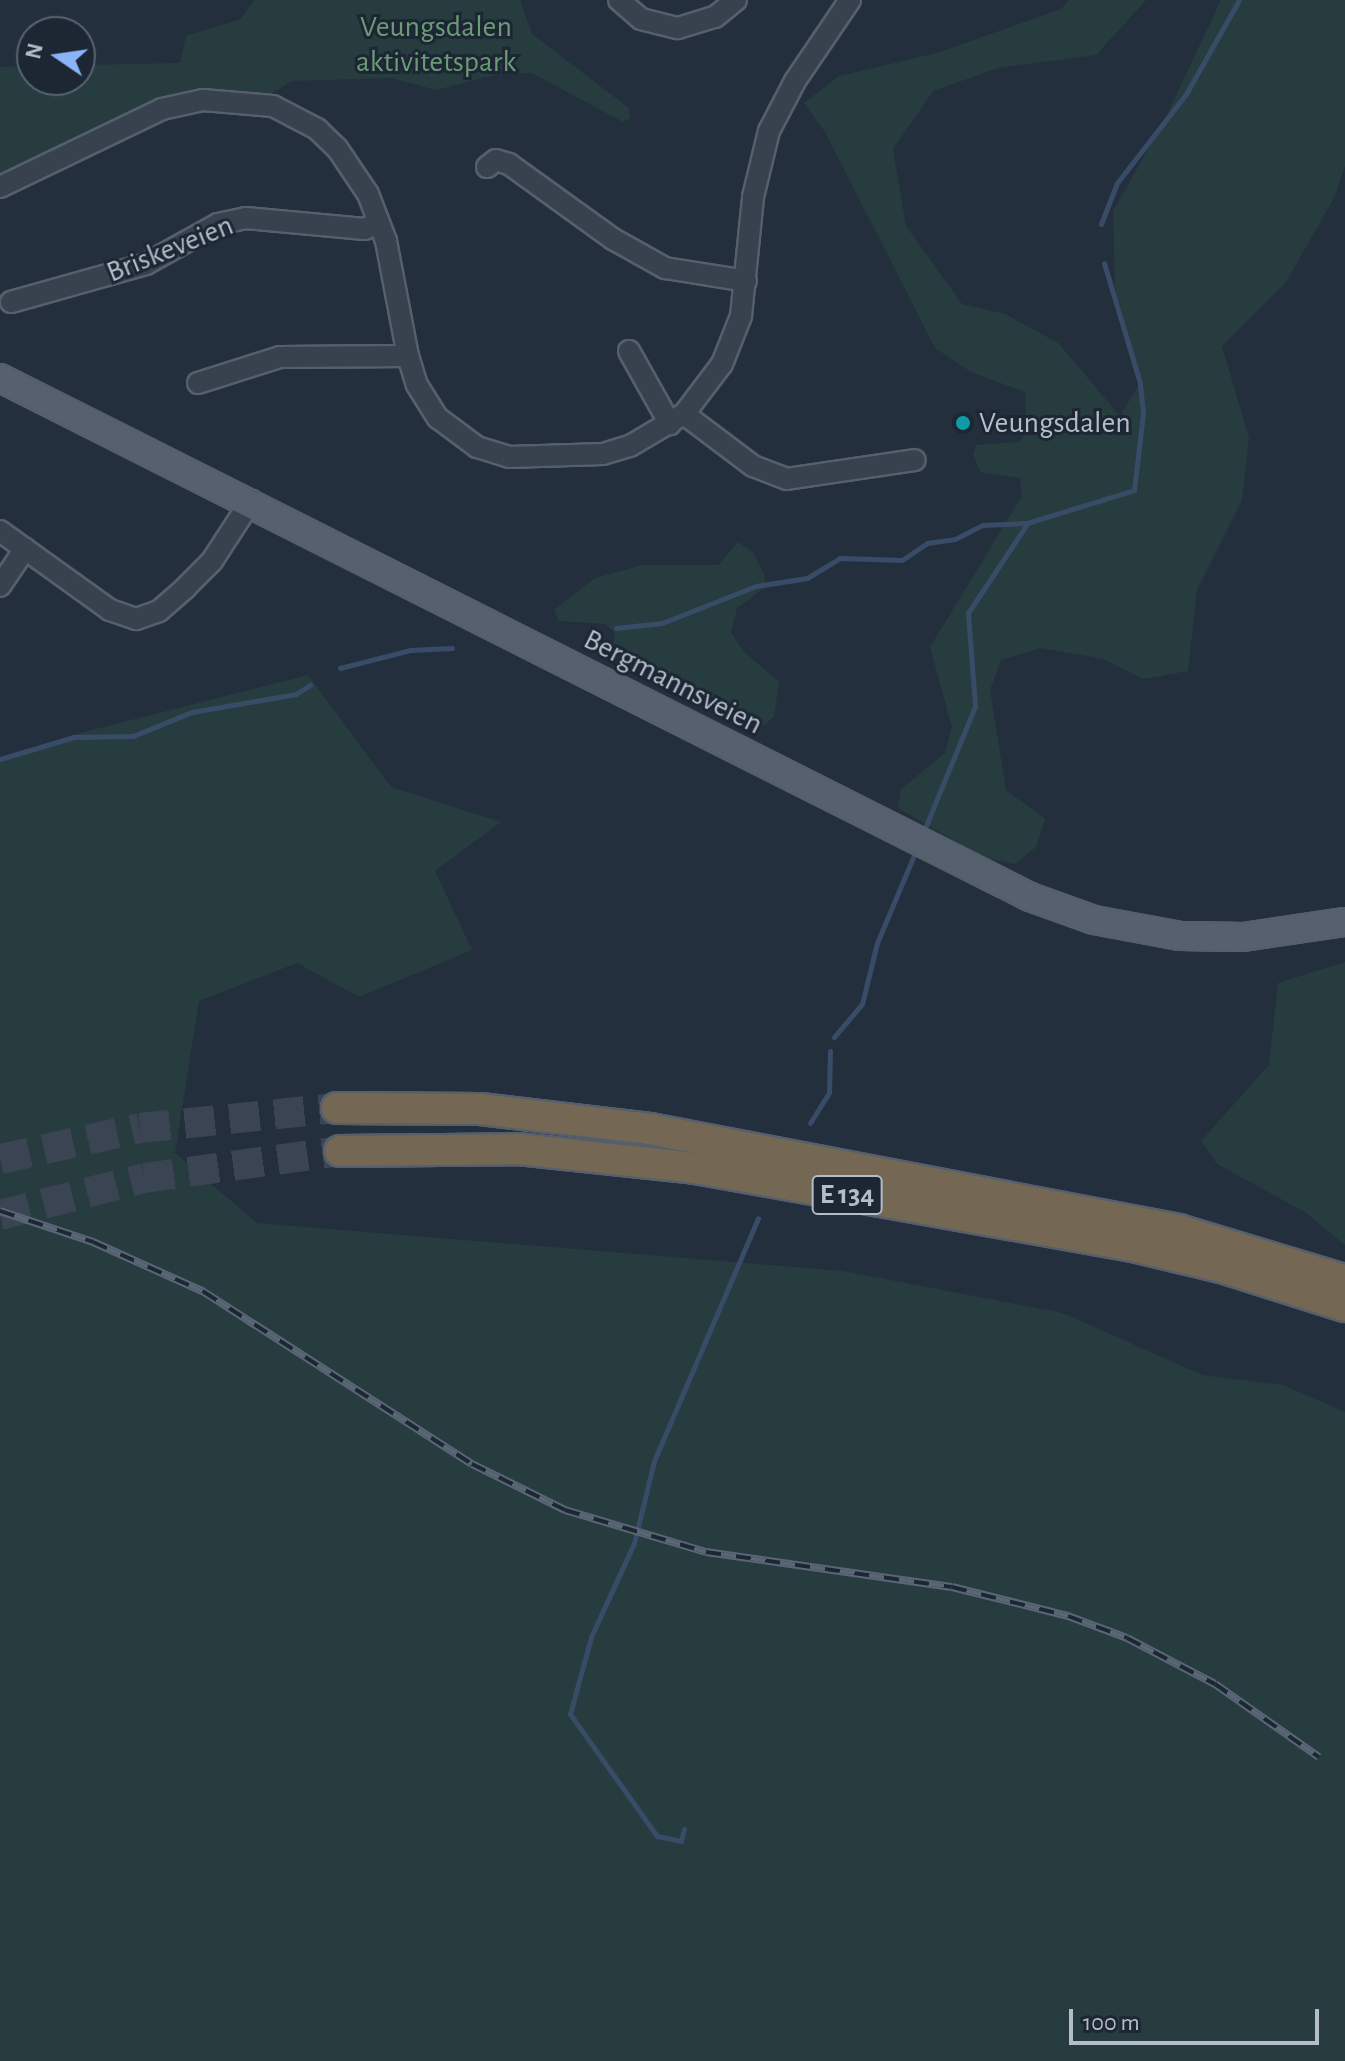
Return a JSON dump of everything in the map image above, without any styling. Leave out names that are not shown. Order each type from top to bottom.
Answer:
[{"type":"highway","name":"E 134","points":[[337,1108],[480,1109],[650,1129],[1179,1230],[1345,1280]]},
{"type":"highway","name":"E 134","points":[[340,1151],[518,1149],[695,1168],[1128,1245],[1233,1270],[1345,1306]]},
{"type":"main road","name":"Bergmannsveien","points":[[0,378],[251,501],[932,851],[1053,906],[1145,932],[1203,938],[1345,922]]},
{"type":"street","points":[[619,0],[641,19],[678,28],[715,17],[736,0]]},
{"type":"street","points":[[0,187],[162,109],[203,100],[241,100],[273,106],[317,129],[353,169],[379,223],[417,385],[438,418],[477,447],[509,457],[603,454],[677,419],[708,386],[732,344],[746,281],[753,197],[769,131],[795,81],[850,0]]},
{"type":"street","points":[[487,167],[496,160],[509,164],[613,239],[665,268],[746,281]]},
{"type":"street","name":"Briskeveien","points":[[11,302],[146,264],[218,224],[246,218],[364,229],[379,223]]},
{"type":"street","points":[[629,351],[677,419],[753,466],[787,479],[915,460]]},
{"type":"street","points":[[198,383],[280,357],[408,356]]},
{"type":"street","points":[[0,531],[120,616],[144,618],[171,602],[212,561],[251,501]]},
{"type":"street","points":[[0,586],[25,549]]},
{"type":"green space","name":"Veungsdalen aktivitetspark","points":[[254,0],[520,0],[532,34],[629,108],[630,118],[623,122],[532,73],[498,74],[436,90],[392,78],[292,81],[268,96],[194,93],[159,101],[0,173],[0,67],[16,66],[16,96],[96,96],[96,65],[180,63],[186,36],[241,19]]},
{"type":"green space","points":[[1069,0],[1146,0],[1096,55],[998,68],[933,91],[893,149],[906,226],[962,304],[1005,314],[1058,343],[1120,416],[1141,381],[1115,287],[1113,211],[1162,125],[1221,0],[1345,0],[1345,166],[1335,196],[1286,282],[1222,346],[1249,438],[1242,500],[1197,590],[1188,671],[1144,679],[1104,659],[1040,648],[1001,660],[990,690],[1006,790],[1045,819],[1036,847],[1015,864],[984,858],[898,808],[901,789],[945,753],[952,727],[930,647],[1022,496],[1020,478],[981,472],[973,455],[976,445],[1019,442],[1027,431],[1025,392],[971,372],[935,348],[825,132],[804,103],[839,76],[937,53],[1061,9]]},
{"type":"green space","points":[[738,542],[754,553],[765,577],[763,589],[737,608],[731,632],[743,651],[779,682],[774,717],[760,728],[739,725],[647,668],[623,663],[613,649],[615,633],[606,624],[559,621],[554,610],[595,578],[643,565],[718,565]]},
{"type":"green space","points":[[308,675],[391,787],[501,822],[435,871],[472,950],[359,997],[297,963],[199,1001],[175,1153],[257,1223],[843,1271],[1063,1313],[1202,1375],[1283,1385],[1345,1412],[1345,2061],[0,2061],[0,759],[80,733]]},
{"type":"green space","points":[[1345,962],[1345,1245],[1305,1212],[1217,1164],[1201,1141],[1269,1065],[1278,983]]},
{"type":"waterway","points":[[1101,224],[1117,183],[1186,94],[1239,0]]},
{"type":"waterway","points":[[616,628],[662,623],[756,586],[807,578],[840,558],[902,560],[927,543],[955,539],[982,525],[1027,523],[1134,490],[1143,413],[1140,383],[1104,263]]},
{"type":"waterway","points":[[923,833],[975,706],[968,613],[1027,524]]},
{"type":"waterway","points":[[340,668],[410,650],[452,648]]},
{"type":"waterway","points":[[0,759],[74,737],[133,736],[192,712],[296,694],[310,685]]},
{"type":"waterway","points":[[834,1037],[862,1004],[877,943],[916,850]]},
{"type":"waterway","points":[[810,1123],[829,1092],[830,1051]]},
{"type":"waterway","points":[[684,1829],[681,1841],[657,1836],[570,1714],[591,1637],[634,1543],[654,1461],[758,1218]]},
{"type":"tunnel","points":[[0,1159],[140,1128],[337,1108]]},
{"type":"tunnel","points":[[0,1215],[144,1178],[340,1151]]},
{"type":"railway","points":[[0,1211],[93,1242],[204,1292],[472,1464],[565,1510],[706,1552],[952,1587],[1068,1616],[1127,1638],[1215,1684],[1319,1757]]},
{"type":"place","name":"Veungsdalen","points":[[963,423]]}]
